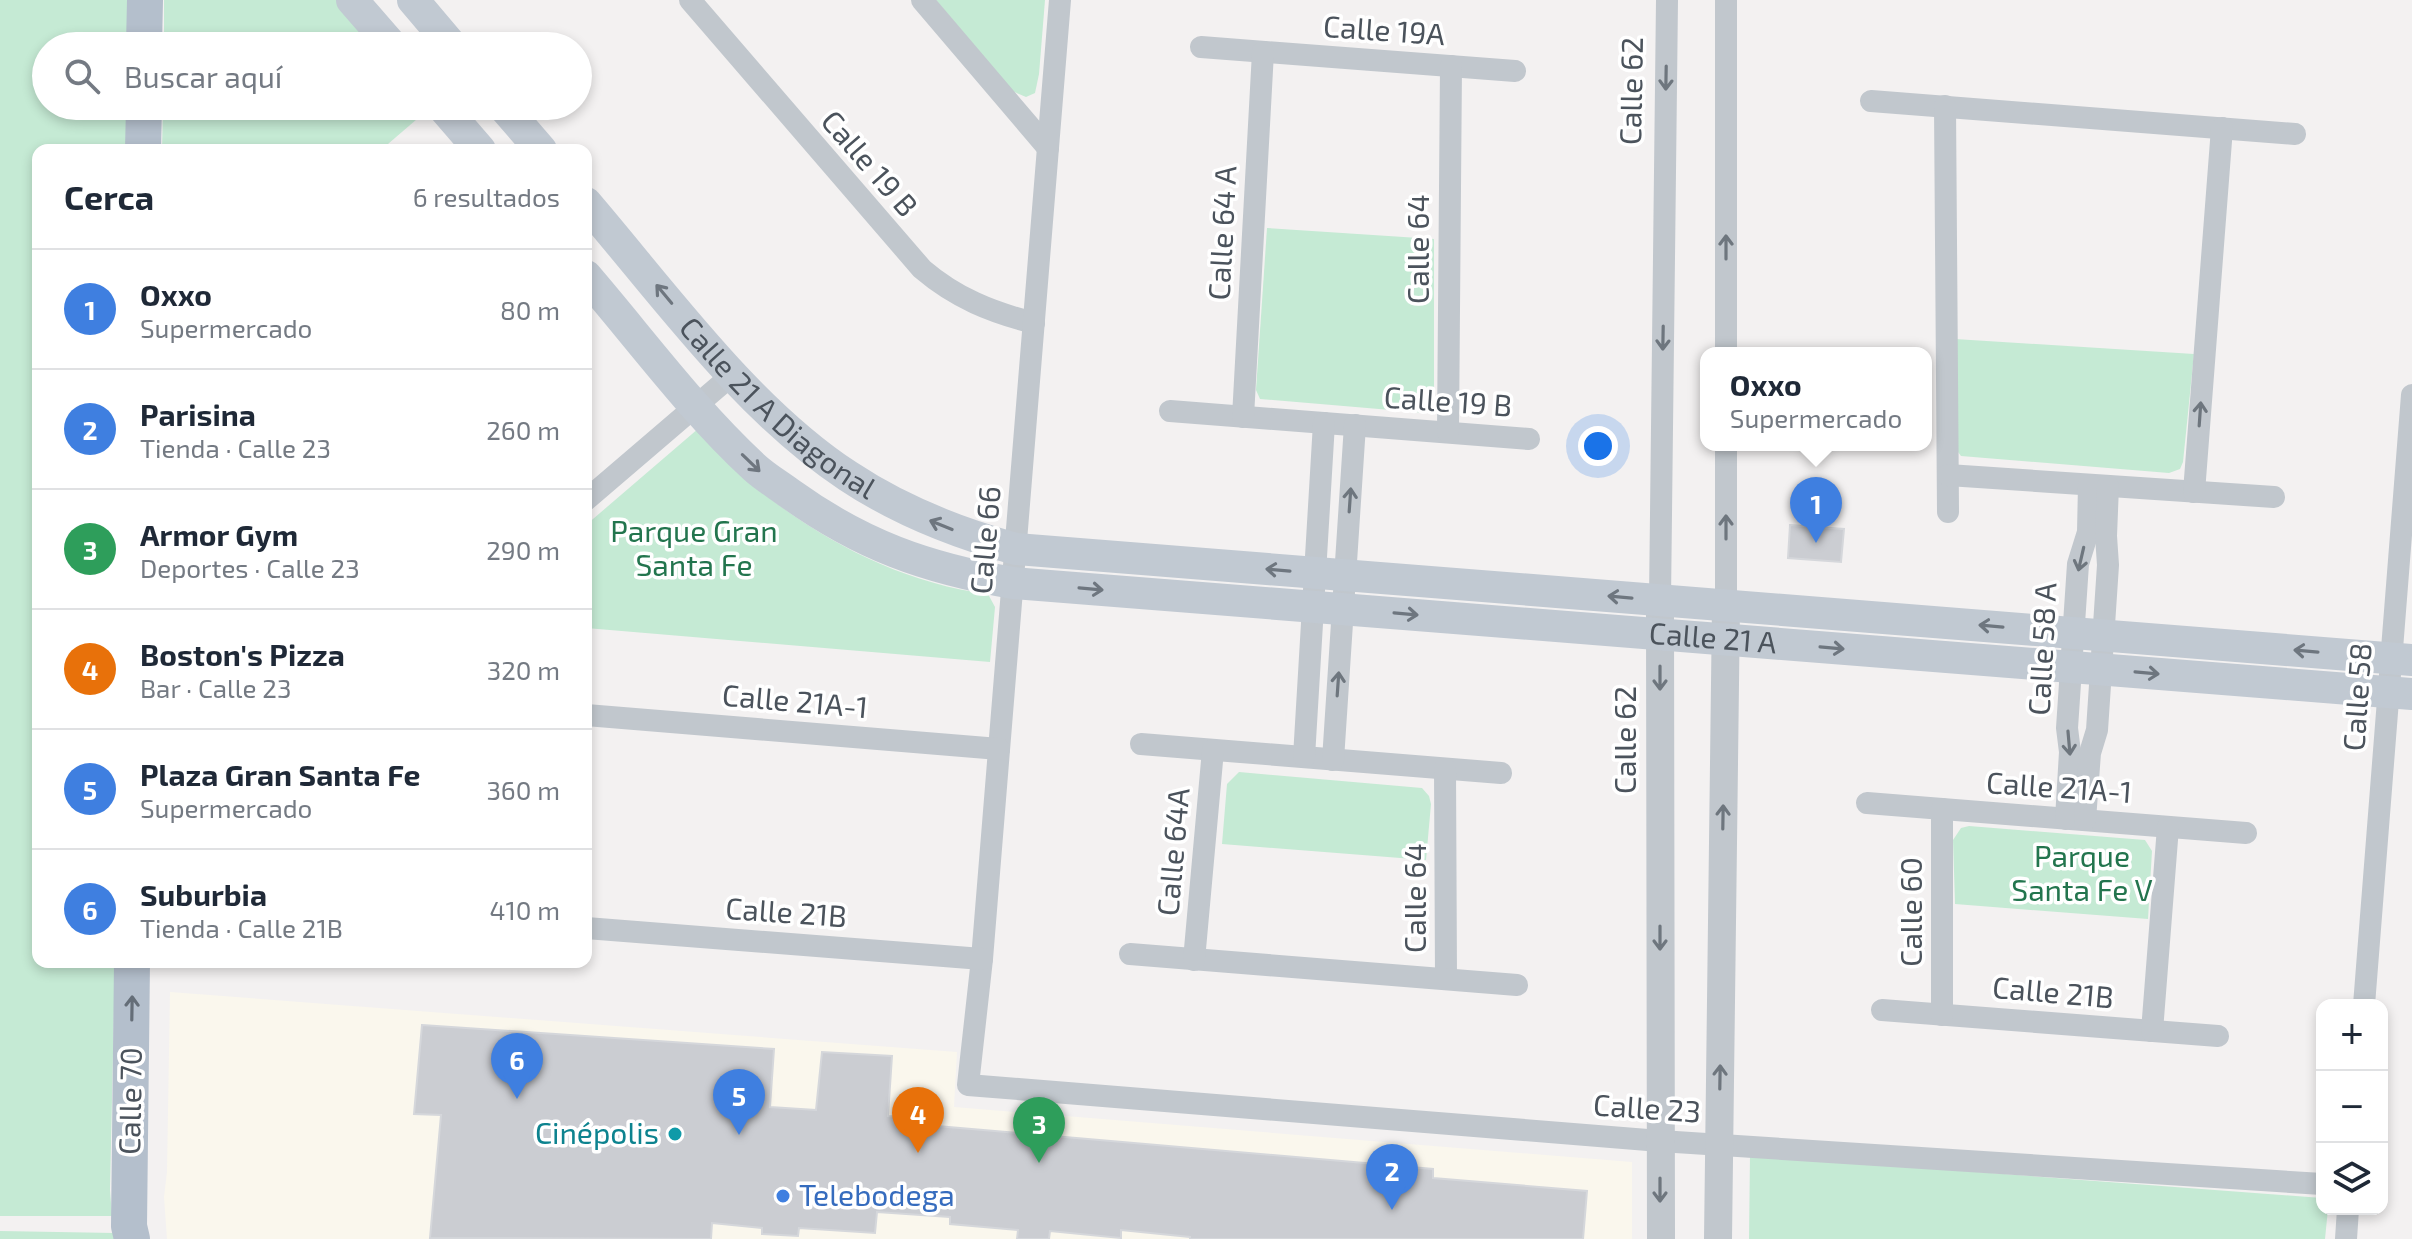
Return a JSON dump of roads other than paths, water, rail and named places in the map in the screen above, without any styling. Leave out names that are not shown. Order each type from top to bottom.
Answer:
[{"type":"main road","points":[[144,32],[145,0]]},
{"type":"main road","points":[[413,0],[440,32]]},
{"type":"main road","points":[[357,2],[381,32]]},
{"type":"main road","points":[[143,144],[144,120]]},
{"type":"main road","points":[[454,120],[475,144]]},
{"type":"main road","points":[[515,120],[536,144]]},
{"type":"main road","name":"Calle 21 A Diagonal","points":[[592,210],[732,375],[796,436],[848,476],[930,521],[1016,549]]},
{"type":"main road","name":"Calle 21 A Diagonal","points":[[592,283],[697,407],[756,469],[822,516],[898,554],[933,566],[1013,583]]},
{"type":"main road","name":"Calle 21 A","points":[[1016,549],[2402,659]]},
{"type":"main road","name":"Calle 21 A","points":[[1013,583],[2400,693]]},
{"type":"main road","name":"Calle 70","points":[[132,968],[129,1226],[132,1239]]},
{"type":"street","name":"Calle 19 B","points":[[690,0],[922,269],[969,302],[1034,323]]},
{"type":"street","points":[[922,0],[1048,148]]},
{"type":"street","name":"Calle 66","points":[[968,1085],[982,959],[1060,0]]},
{"type":"street","name":"Calle 62","points":[[1661,1239],[1660,600],[1667,0]]},
{"type":"street","points":[[1726,0],[1726,347]]},
{"type":"street","name":"Calle 19A","points":[[1201,47],[1515,71]]},
{"type":"street","name":"Calle 64 A","points":[[1243,417],[1263,52]]},
{"type":"street","name":"Calle 64","points":[[1448,432],[1451,66]]},
{"type":"street","points":[[1871,101],[2295,134]]},
{"type":"street","points":[[1945,106],[1948,512]]},
{"type":"street","points":[[2194,492],[2222,128]]},
{"type":"street","points":[[592,495],[732,375]]},
{"type":"street","name":"Calle 58","points":[[2365,999],[2400,693],[2412,395]]},
{"type":"street","name":"Calle 19 B","points":[[1170,411],[1529,439]]},
{"type":"street","points":[[1324,423],[1333,760]]},
{"type":"street","points":[[1330,574],[1355,425]]},
{"type":"street","points":[[1718,1239],[1726,451]]},
{"type":"street","points":[[1948,475],[2274,497]]},
{"type":"street","name":"Calle 58 A","points":[[2088,634],[2108,565],[2099,485]]},
{"type":"street","name":"Calle 58 A","points":[[2075,820],[2067,728],[2086,668],[2088,634],[2078,564],[2099,485]]},
{"type":"street","points":[[1304,757],[1328,608]]},
{"type":"street","name":"Calle 21A-1","points":[[592,715],[999,749]]},
{"type":"street","points":[[1141,744],[1501,773]]},
{"type":"street","name":"Calle 64A","points":[[1194,960],[1213,750]]},
{"type":"street","name":"Calle 64","points":[[1445,769],[1446,979]]},
{"type":"street","name":"Calle 21A-1","points":[[1867,803],[2246,833]]},
{"type":"street","name":"Calle 60","points":[[1942,809],[1942,1015]]},
{"type":"street","points":[[2152,1031],[2168,827]]},
{"type":"street","name":"Calle 21B","points":[[592,928],[982,959]]},
{"type":"street","points":[[1130,954],[1517,985]]},
{"type":"street","name":"Calle 21B","points":[[1882,1010],[2218,1036]]},
{"type":"street","name":"Calle 23","points":[[968,1085],[1660,1141],[2316,1184]]},
{"type":"street","points":[[2346,1239],[2348,1215]]},
{"type":"place","name":"Oxxo","points":[[1816,543]]},
{"type":"place","name":"Suburbia","points":[[517,1099]]},
{"type":"place","name":"Cinépolis","points":[[675,1134]]},
{"type":"place","name":"Plaza Gran Santa Fe","points":[[739,1135]]},
{"type":"place","name":"Boston's Pizza","points":[[918,1153]]},
{"type":"place","name":"Armor Gym","points":[[1039,1163]]},
{"type":"place","name":"Telebodega","points":[[783,1196]]},
{"type":"place","name":"Parisina","points":[[1392,1210]]},
{"type":"park label","name":"Parque Gran Santa Fe","points":[[694,549]]},
{"type":"park label","name":"Parque Santa Fe V","points":[[2082,874]]}]
